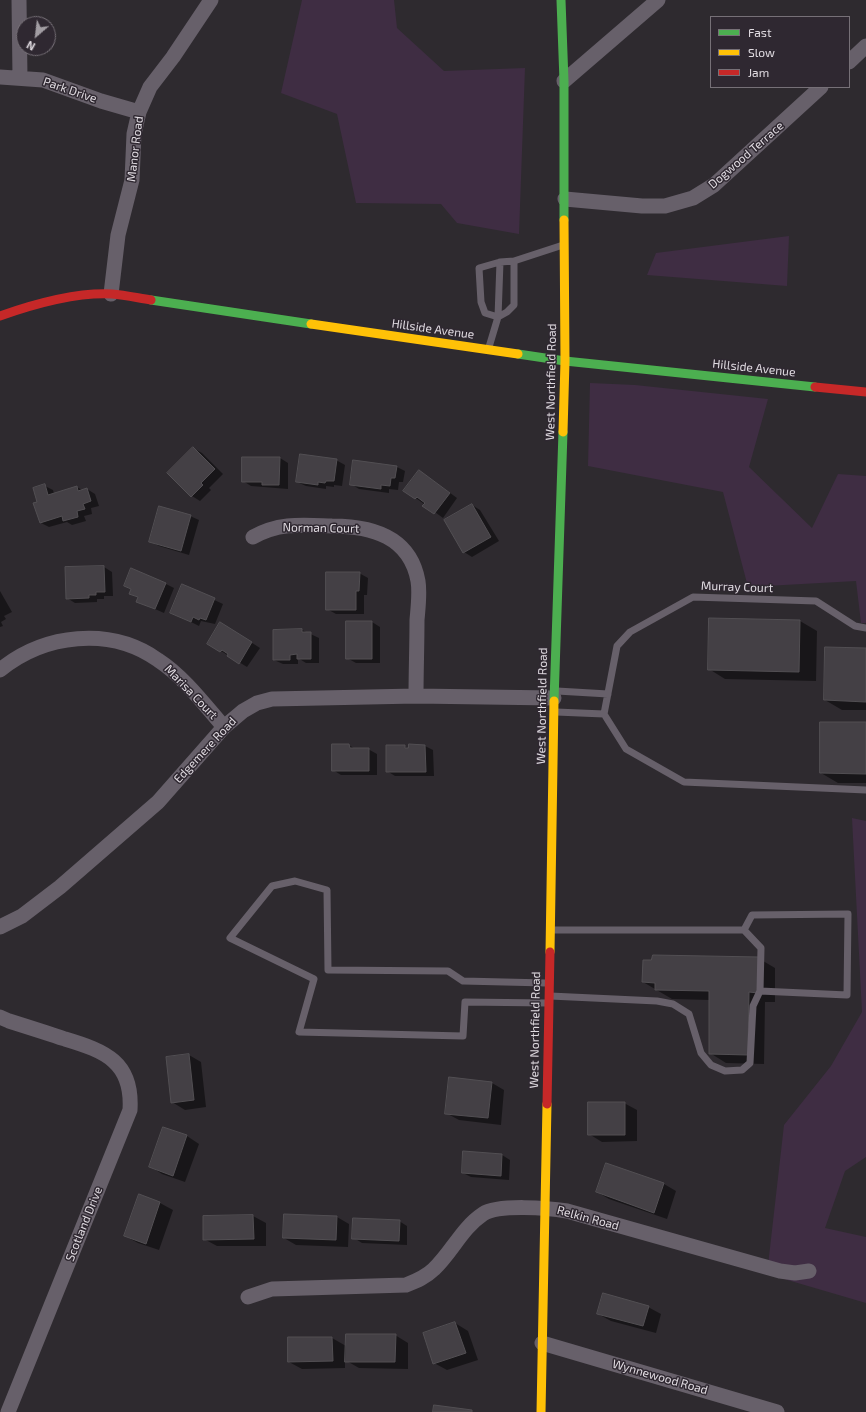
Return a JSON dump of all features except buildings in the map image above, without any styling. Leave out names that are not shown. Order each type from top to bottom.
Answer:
[{"type":"main road","name":"West Northfield Road","points":[[541,1412],[554,700],[565,361],[564,81],[561,0]]},
{"type":"main road","name":"Hillside Avenue","points":[[0,316],[30,305],[63,298],[111,294],[565,361],[866,392]]},
{"type":"street","points":[[19,0],[20,77]]},
{"type":"street","name":"Manor Road","points":[[111,294],[118,235],[132,180],[134,134],[139,112],[150,87],[173,57],[211,0]]},
{"type":"street","points":[[564,81],[658,0]]},
{"type":"street","points":[[850,61],[866,46]]},
{"type":"street","name":"Park Drive","points":[[0,77],[20,77],[43,80],[101,101],[139,112]]},
{"type":"street","name":"Dogwood Terrace","points":[[565,199],[642,206],[665,206],[693,198],[714,186],[820,88]]},
{"type":"street","name":"Norman Court","points":[[253,537],[266,529],[287,525],[356,526],[383,535],[403,550],[411,560],[418,583],[416,696]]},
{"type":"street","name":"Marisa Court","points":[[0,670],[25,654],[58,641],[80,638],[120,642],[158,659],[174,672],[224,727]]},
{"type":"street","name":"Edgemere Road","points":[[0,927],[22,916],[60,887],[158,802],[224,727],[243,711],[257,703],[272,699],[416,696],[554,700]]},
{"type":"street","name":"Scotland Drive","points":[[0,1017],[9,1022],[92,1047],[105,1054],[118,1066],[125,1076],[129,1087],[130,1110],[8,1412]]},
{"type":"street","name":"Relkin Road","points":[[248,1297],[272,1289],[406,1285],[421,1279],[435,1268],[469,1226],[484,1213],[499,1210],[544,1208],[567,1211],[780,1271],[795,1273],[809,1271]]},
{"type":"street","name":"Wynnewood Road","points":[[542,1343],[777,1412]]},
{"type":"lane","points":[[514,261],[514,305],[507,312],[498,317],[485,314],[481,302],[479,268],[500,262],[514,261],[565,244]]},
{"type":"lane","points":[[488,350],[498,317],[500,262]]},
{"type":"lane","name":"Murray Court","points":[[604,714],[617,646],[630,632],[693,597],[816,601],[855,626],[866,628]]},
{"type":"lane","points":[[554,700],[608,694]]},
{"type":"lane","points":[[554,700],[604,714],[626,749],[684,782],[866,790]]},
{"type":"lane","points":[[548,983],[463,981],[448,971],[328,970],[327,890],[295,881],[272,886],[230,938],[314,979],[299,1032],[463,1036],[465,1002],[548,999],[657,1001],[674,1004],[689,1014],[701,1053],[711,1065],[726,1071],[742,1070],[750,1063],[753,1006],[760,992],[761,948],[744,930],[549,930]]},
{"type":"lane","points":[[744,930],[752,915],[848,914],[847,995],[760,992]]},
{"type":"shaded area","points":[[302,0],[394,0],[397,28],[444,71],[525,68],[519,234],[457,223],[441,204],[356,203],[337,114],[281,93]]},
{"type":"shaded area","points":[[789,236],[787,286],[647,275],[656,253]]},
{"type":"shaded area","points":[[590,383],[635,385],[768,399],[749,467],[812,528],[838,474],[866,476],[866,623],[861,623],[856,581],[748,587],[723,492],[588,466]]},
{"type":"shaded area","points":[[852,818],[866,821],[866,1157],[845,1171],[825,1228],[866,1237],[866,1303],[767,1274],[784,1125],[831,1066],[862,1012]]},
{"type":"traffic: fast","points":[[561,0],[564,81],[564,220]]},
{"type":"traffic: fast","points":[[151,300],[311,324]]},
{"type":"traffic: fast","points":[[518,354],[565,361],[815,387]]},
{"type":"traffic: fast","points":[[554,701],[563,432]]},
{"type":"traffic: slow","points":[[563,432],[565,361],[564,220]]},
{"type":"traffic: slow","points":[[311,324],[518,354]]},
{"type":"traffic: slow","points":[[550,952],[554,701]]},
{"type":"traffic: slow","points":[[541,1412],[547,1104]]},
{"type":"traffic: jam","points":[[0,316],[41,303],[84,295],[112,294],[151,300]]},
{"type":"traffic: jam","points":[[815,387],[866,392]]},
{"type":"traffic: jam","points":[[547,1104],[550,952]]}]
